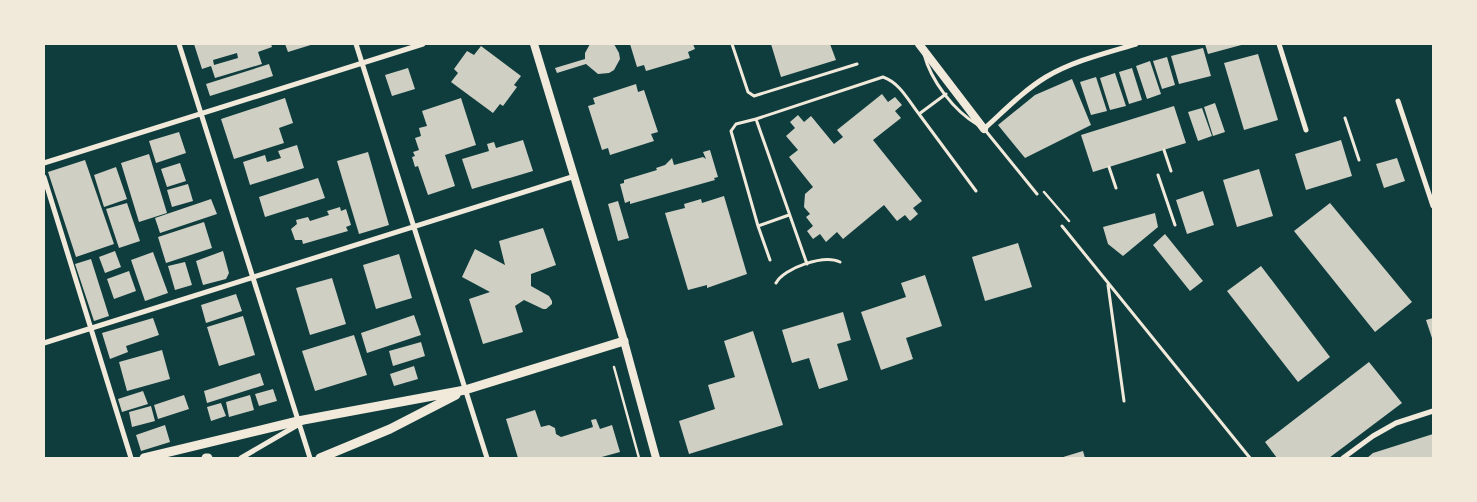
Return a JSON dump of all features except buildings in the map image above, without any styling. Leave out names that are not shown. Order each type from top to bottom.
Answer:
[{"type":"main road","points":[[144,458],[301,422],[465,390],[624,341]]},
{"type":"main road","points":[[321,458],[390,428],[465,390]]},
{"type":"street","points":[[180,44],[252,278],[301,422],[310,458]]},
{"type":"street","points":[[356,44],[487,458]]},
{"type":"street","points":[[44,163],[423,44]]},
{"type":"street","points":[[534,44],[624,341],[656,458]]},
{"type":"street","points":[[921,46],[984,129],[1023,94],[1047,77],[1089,58],[1136,44]]},
{"type":"street","points":[[1279,44],[1306,130]]},
{"type":"street","points":[[1398,101],[1433,206]]},
{"type":"street","points":[[44,343],[575,176]]},
{"type":"street","points":[[44,178],[131,458]]},
{"type":"street","points":[[1343,458],[1373,436],[1396,423],[1433,411]]},
{"type":"street","points":[[241,458],[301,422]]},
{"type":"street","points":[[316,458],[321,458]]},
{"type":"lane","points":[[732,44],[748,92],[754,96],[858,64]]},
{"type":"lane","points":[[921,46],[931,74],[946,94],[963,115],[984,129],[1037,194]]},
{"type":"lane","points":[[770,260],[758,226],[731,132],[736,124],[883,77],[892,80],[898,86],[976,191]]},
{"type":"lane","points":[[919,114],[946,94]]},
{"type":"lane","points":[[756,118],[807,264]]},
{"type":"lane","points":[[1345,118],[1359,160]]},
{"type":"lane","points":[[1164,150],[1171,171]]},
{"type":"lane","points":[[1109,167],[1116,188]]},
{"type":"lane","points":[[1158,175],[1175,225]]},
{"type":"lane","points":[[758,226],[790,215]]},
{"type":"lane","points":[[1062,226],[1250,458]]},
{"type":"lane","points":[[776,283],[785,272],[807,264],[827,258],[840,262]]},
{"type":"lane","points":[[1108,284],[1124,401]]},
{"type":"path","points":[[1034,190],[1047,192],[1074,227],[1069,235]]},
{"type":"path","points":[[614,367],[639,458]]}]
